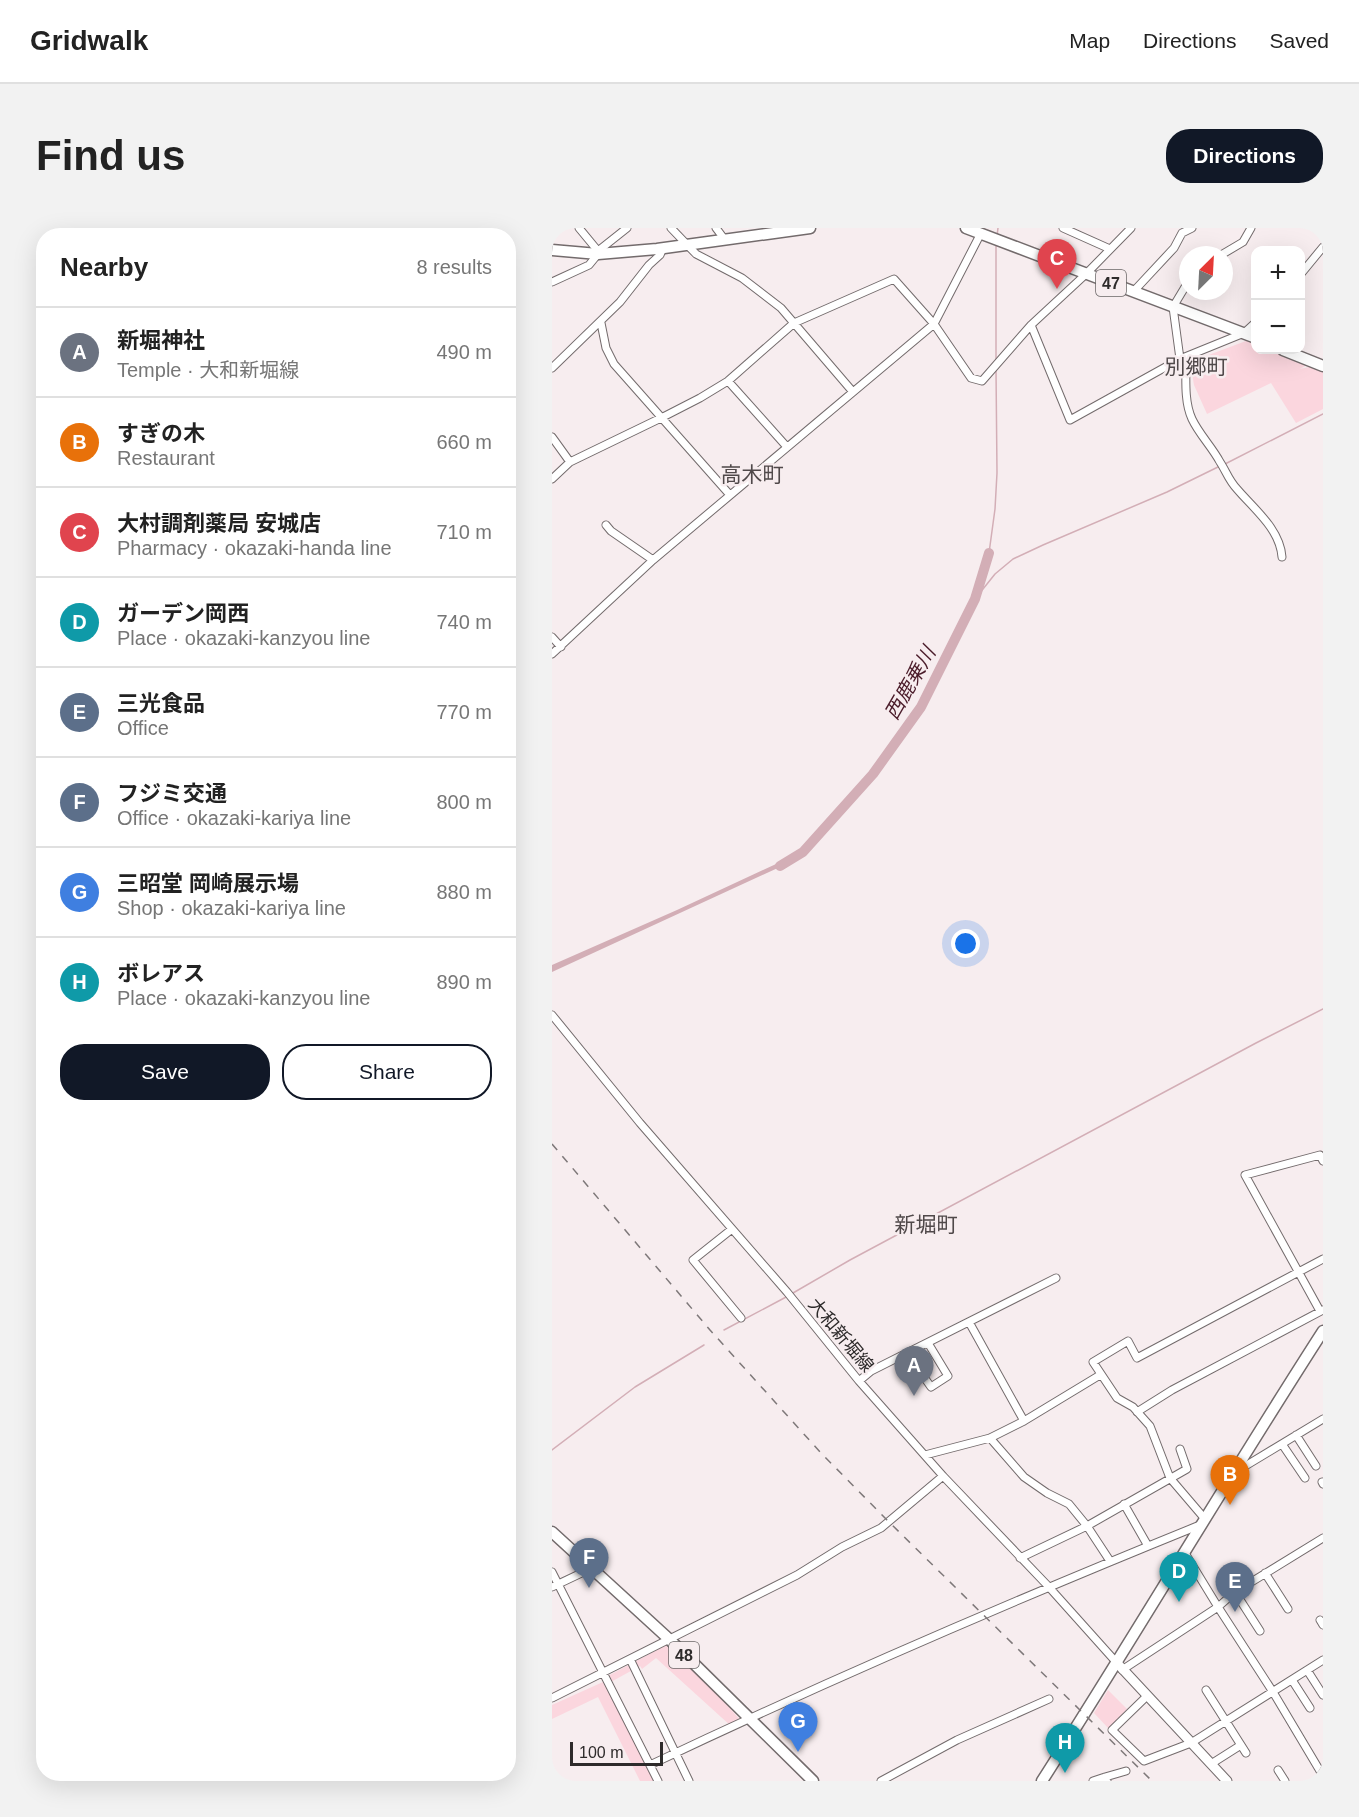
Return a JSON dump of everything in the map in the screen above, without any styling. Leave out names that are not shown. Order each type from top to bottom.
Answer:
[{"type":"main road","points":[[552,250],[598,253],[663,248],[725,240],[768,231],[810,228]]},
{"type":"main road","name":"47","points":[[973,230],[1251,336]]},
{"type":"main road","points":[[1293,354],[1323,366]]},
{"type":"main road","points":[[1042,1781],[1120,1666],[1232,1473],[1322,1337]]},
{"type":"main road","name":"48","points":[[552,1532],[670,1640],[813,1781]]},
{"type":"street","points":[[579,228],[598,253]]},
{"type":"street","points":[[552,282],[589,265],[598,253],[627,228]]},
{"type":"street","points":[[672,228],[696,254],[742,278],[781,308],[853,392]]},
{"type":"street","points":[[716,228],[725,240]]},
{"type":"street","points":[[1063,228],[1110,249]]},
{"type":"street","points":[[552,479],[570,462],[663,417],[728,381],[794,324],[894,279],[933,324],[972,378],[982,381],[1031,325],[1131,228]]},
{"type":"street","points":[[1133,292],[1174,248],[1182,233],[1192,228]]},
{"type":"street","points":[[1233,248],[1243,242],[1251,228]]},
{"type":"street","points":[[552,654],[653,560],[933,324],[973,230]]},
{"type":"street","points":[[1305,269],[1323,247]]},
{"type":"street","points":[[554,363],[601,323],[660,255],[663,248]]},
{"type":"street","points":[[1179,297],[1173,307],[1180,359]]},
{"type":"street","points":[[601,323],[606,348],[614,364],[730,495]]},
{"type":"street","points":[[1031,325],[1070,420],[1180,359],[1244,333],[1251,327]]},
{"type":"street","points":[[1180,359],[1186,360],[1186,384],[1192,418],[1229,480],[1260,514],[1276,537],[1282,557]]},
{"type":"street","points":[[728,381],[786,447]]},
{"type":"street","points":[[552,437],[570,462]]},
{"type":"street","points":[[606,525],[610,531],[653,560]]},
{"type":"street","points":[[552,638],[561,647]]},
{"type":"street","name":"大和新堀線","points":[[552,1016],[859,1381],[943,1476],[1048,1586],[1120,1666]]},
{"type":"street","points":[[1137,1412],[1172,1390],[1321,1310],[1298,1274],[1245,1175],[1320,1155],[1323,1161]]},
{"type":"street","points":[[732,1229],[693,1260],[741,1318]]},
{"type":"street","points":[[650,1765],[1048,1586],[1204,1522],[1170,1478],[1150,1426],[1133,1407],[1117,1398],[1093,1362],[1128,1341],[1137,1358],[1323,1259]]},
{"type":"street","points":[[859,1381],[871,1371],[1056,1278]]},
{"type":"street","points":[[969,1322],[1024,1421]]},
{"type":"street","points":[[907,1353],[931,1388],[948,1376],[928,1343]]},
{"type":"street","points":[[925,1455],[990,1438],[1024,1421],[1100,1375]]},
{"type":"street","points":[[1232,1473],[1323,1419]]},
{"type":"street","points":[[1296,1436],[1316,1466]]},
{"type":"street","points":[[990,1438],[1024,1477],[1047,1493],[1069,1504],[1110,1561]]},
{"type":"street","points":[[1282,1444],[1305,1478]]},
{"type":"street","points":[[1020,1558],[1087,1526],[1187,1469],[1180,1449]]},
{"type":"street","points":[[552,1698],[798,1575],[842,1547],[881,1528],[943,1476]]},
{"type":"street","points":[[1124,1504],[1148,1546]]},
{"type":"street","points":[[1227,1781],[1120,1666],[1218,1607],[1235,1592],[1323,1538]]},
{"type":"street","points":[[1185,1553],[1273,1692],[1323,1777],[1319,1781]]},
{"type":"street","points":[[556,1585],[592,1568]]},
{"type":"street","points":[[552,1572],[556,1585],[604,1672],[658,1781]]},
{"type":"street","points":[[1265,1574],[1288,1610]]},
{"type":"street","points":[[1235,1592],[1260,1631]]},
{"type":"street","points":[[630,1659],[689,1781]]},
{"type":"street","points":[[1147,1696],[1112,1730],[1144,1761],[1191,1743],[1323,1660]]},
{"type":"street","points":[[1307,1670],[1323,1695]]},
{"type":"street","points":[[1292,1680],[1310,1708]]},
{"type":"street","points":[[1206,1690],[1246,1753]]},
{"type":"street","points":[[881,1781],[957,1740],[1049,1699]]},
{"type":"street","points":[[1211,1764],[1241,1745]]},
{"type":"street","points":[[1278,1770],[1285,1781]]},
{"type":"street","points":[[1093,1781],[1106,1779],[1126,1771]]},
{"type":"shaded area","points":[[1251,339],[1251,354],[1289,354],[1310,363],[1300,369],[1313,366],[1323,370],[1323,409],[1296,423],[1271,383],[1207,414],[1194,385],[1190,362]]},
{"type":"shaded area","points":[[789,858],[793,861],[552,972],[552,965]]},
{"type":"shaded area","points":[[672,1642],[742,1722],[732,1727],[656,1658],[642,1669],[640,1666],[609,1683],[606,1677]]},
{"type":"shaded area","points":[[603,1682],[654,1781],[640,1781],[598,1697],[552,1719],[552,1705]]},
{"type":"shaded area","points":[[1108,1690],[1127,1709],[1109,1729],[1094,1713]]},
{"type":"waterway","name":"西鹿乗川","points":[[997,236],[998,228]]},
{"type":"waterway","name":"西鹿乗川","points":[[996,244],[996,359]]},
{"type":"waterway","name":"西鹿乗川","points":[[989,553],[997,473],[996,370]]},
{"type":"waterway","points":[[1225,464],[1323,414]]},
{"type":"waterway","points":[[975,599],[995,574],[1013,559],[1167,492],[1220,466]]},
{"type":"waterway","name":"西鹿乗川","points":[[780,866],[803,852],[873,774],[921,707],[975,599],[989,553]]},
{"type":"waterway","points":[[793,1293],[850,1260],[1323,1009]]},
{"type":"waterway","points":[[724,1330],[788,1296]]},
{"type":"waterway","points":[[552,1450],[635,1387],[704,1345]]},
{"type":"railway","points":[[552,1144],[710,1330],[821,1453],[1152,1781]]},
{"type":"place","name":"大村調剤薬局 安城店","points":[[1057,289]]},
{"type":"place","name":"新堀神社","points":[[914,1396]]},
{"type":"place","name":"すぎの木","points":[[1230,1505]]},
{"type":"place","name":"フジミ交通","points":[[589,1588]]},
{"type":"place","name":"ガーデン岡西","points":[[1179,1602]]},
{"type":"place","name":"三光食品","points":[[1235,1612]]},
{"type":"place","name":"三昭堂 岡崎展示場","points":[[798,1752]]},
{"type":"place","name":"ボレアス","points":[[1065,1773]]},
{"type":"district","name":"別郷町","points":[[1196,366]]},
{"type":"district","name":"高木町","points":[[752,474]]},
{"type":"district","name":"新堀町","points":[[926,1224]]}]
